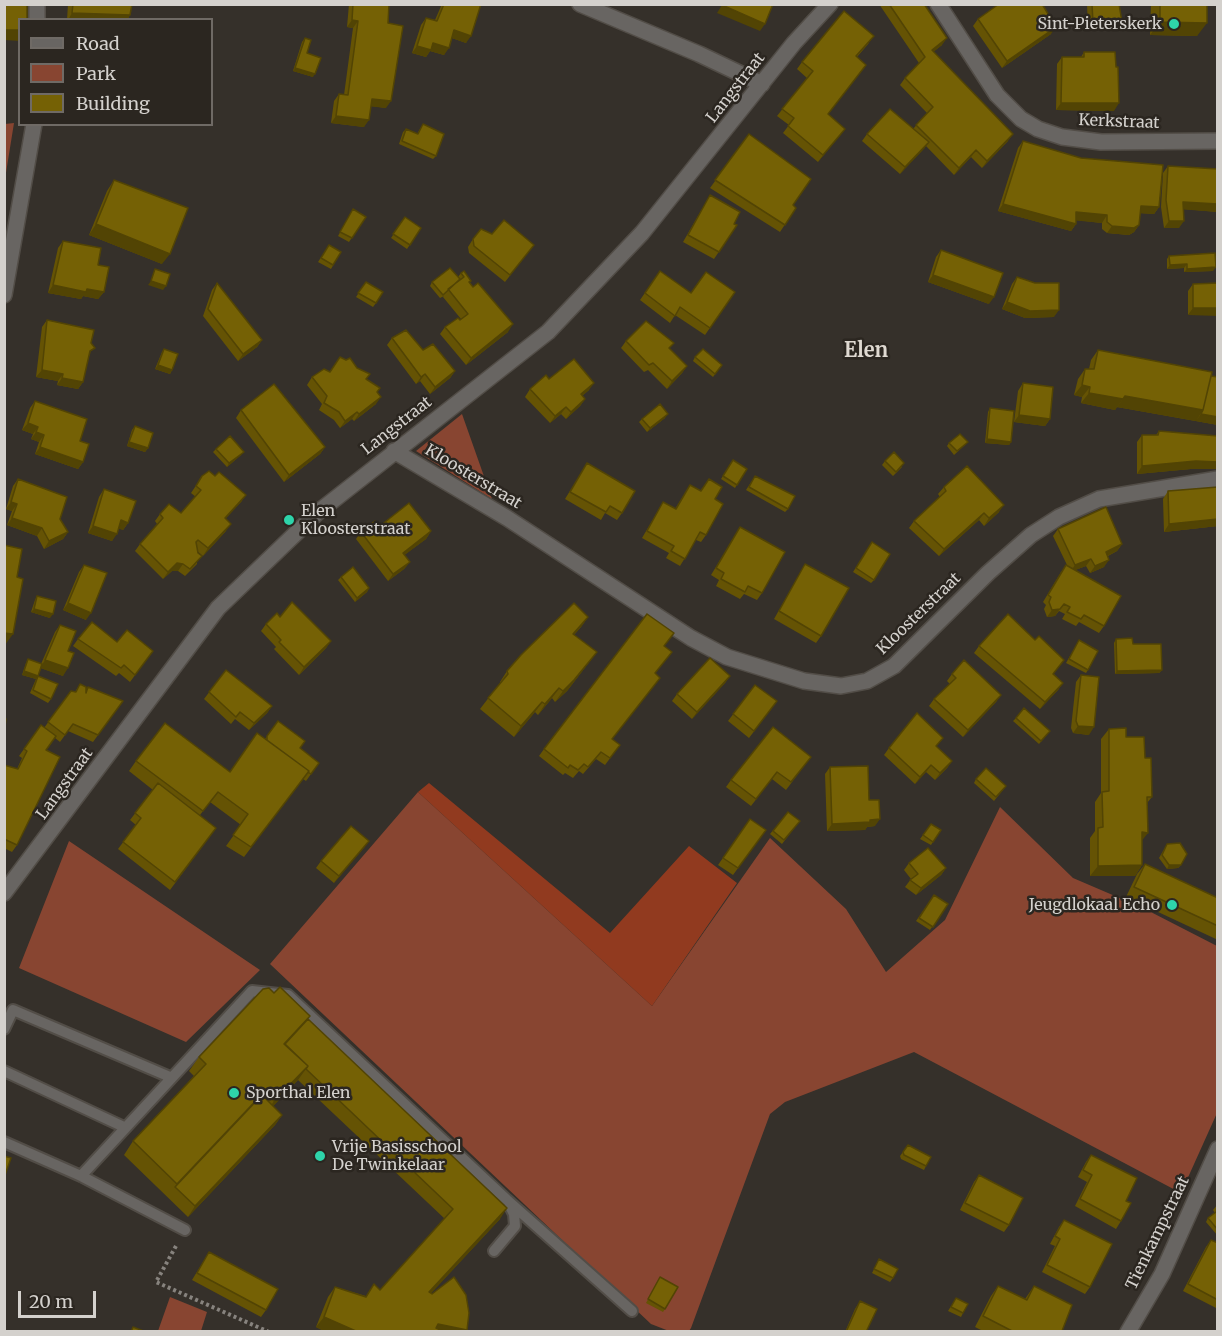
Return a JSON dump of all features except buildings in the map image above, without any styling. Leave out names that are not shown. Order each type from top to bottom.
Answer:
[{"type":"street","points":[[580,4],[699,54],[762,84]]},
{"type":"street","name":"Langstraat","points":[[4,893],[218,608],[317,513],[548,332],[642,233],[830,4]]},
{"type":"street","name":"Kerkstraat","points":[[938,4],[997,95],[1021,118],[1038,129],[1062,137],[1101,142],[1218,141]]},
{"type":"street","points":[[4,295],[34,126]]},
{"type":"street","name":"Kloosterstraat","points":[[394,451],[507,518],[691,638],[727,657],[804,681],[841,686],[867,681],[894,666],[1030,535],[1059,517],[1099,499],[1218,479]]},
{"type":"street","name":"Tienkampstraat","points":[[1128,1332],[1162,1274],[1218,1149]]},
{"type":"lane","points":[[81,1176],[170,1077],[252,991],[288,995],[507,1200],[632,1311]]},
{"type":"lane","points":[[4,1029],[12,1010],[170,1077]]},
{"type":"lane","points":[[4,1071],[124,1127]]},
{"type":"lane","points":[[4,1142],[81,1176],[185,1230]]},
{"type":"lane","points":[[494,1251],[515,1226],[514,1214],[507,1200]]},
{"type":"path","points":[[185,1230],[156,1282],[269,1332]]},
{"type":"green space","points":[[14,123],[5,179],[5,124]]},
{"type":"green space","points":[[462,414],[492,499],[416,451]]},
{"type":"green space","points":[[418,792],[652,1006],[770,838],[846,909],[886,972],[945,920],[1000,807],[1073,878],[1143,908],[1217,946],[1217,1113],[1181,1193],[914,1052],[785,1102],[770,1114],[691,1328],[689,1331],[669,1331],[651,1324],[270,964]]},
{"type":"green space","points":[[69,841],[260,970],[186,1042],[19,968]]},
{"type":"green space","points":[[170,1297],[207,1312],[201,1331],[158,1331]]},
{"type":"shaded area","points":[[429,783],[610,933],[689,846],[737,883],[652,1006],[418,792]]},
{"type":"place","name":"Sint-Pieterskerk","points":[[1174,24]]},
{"type":"place","name":"Elen Kloosterstraat","points":[[289,520]]},
{"type":"place","name":"Jeugdlokaal Echo","points":[[1172,905]]},
{"type":"place","name":"Sporthal Elen","points":[[234,1093]]},
{"type":"place","name":"Vrije Basisschool De Twinkelaar","points":[[320,1156]]},
{"type":"district","name":"Elen","points":[[866,351]]}]
